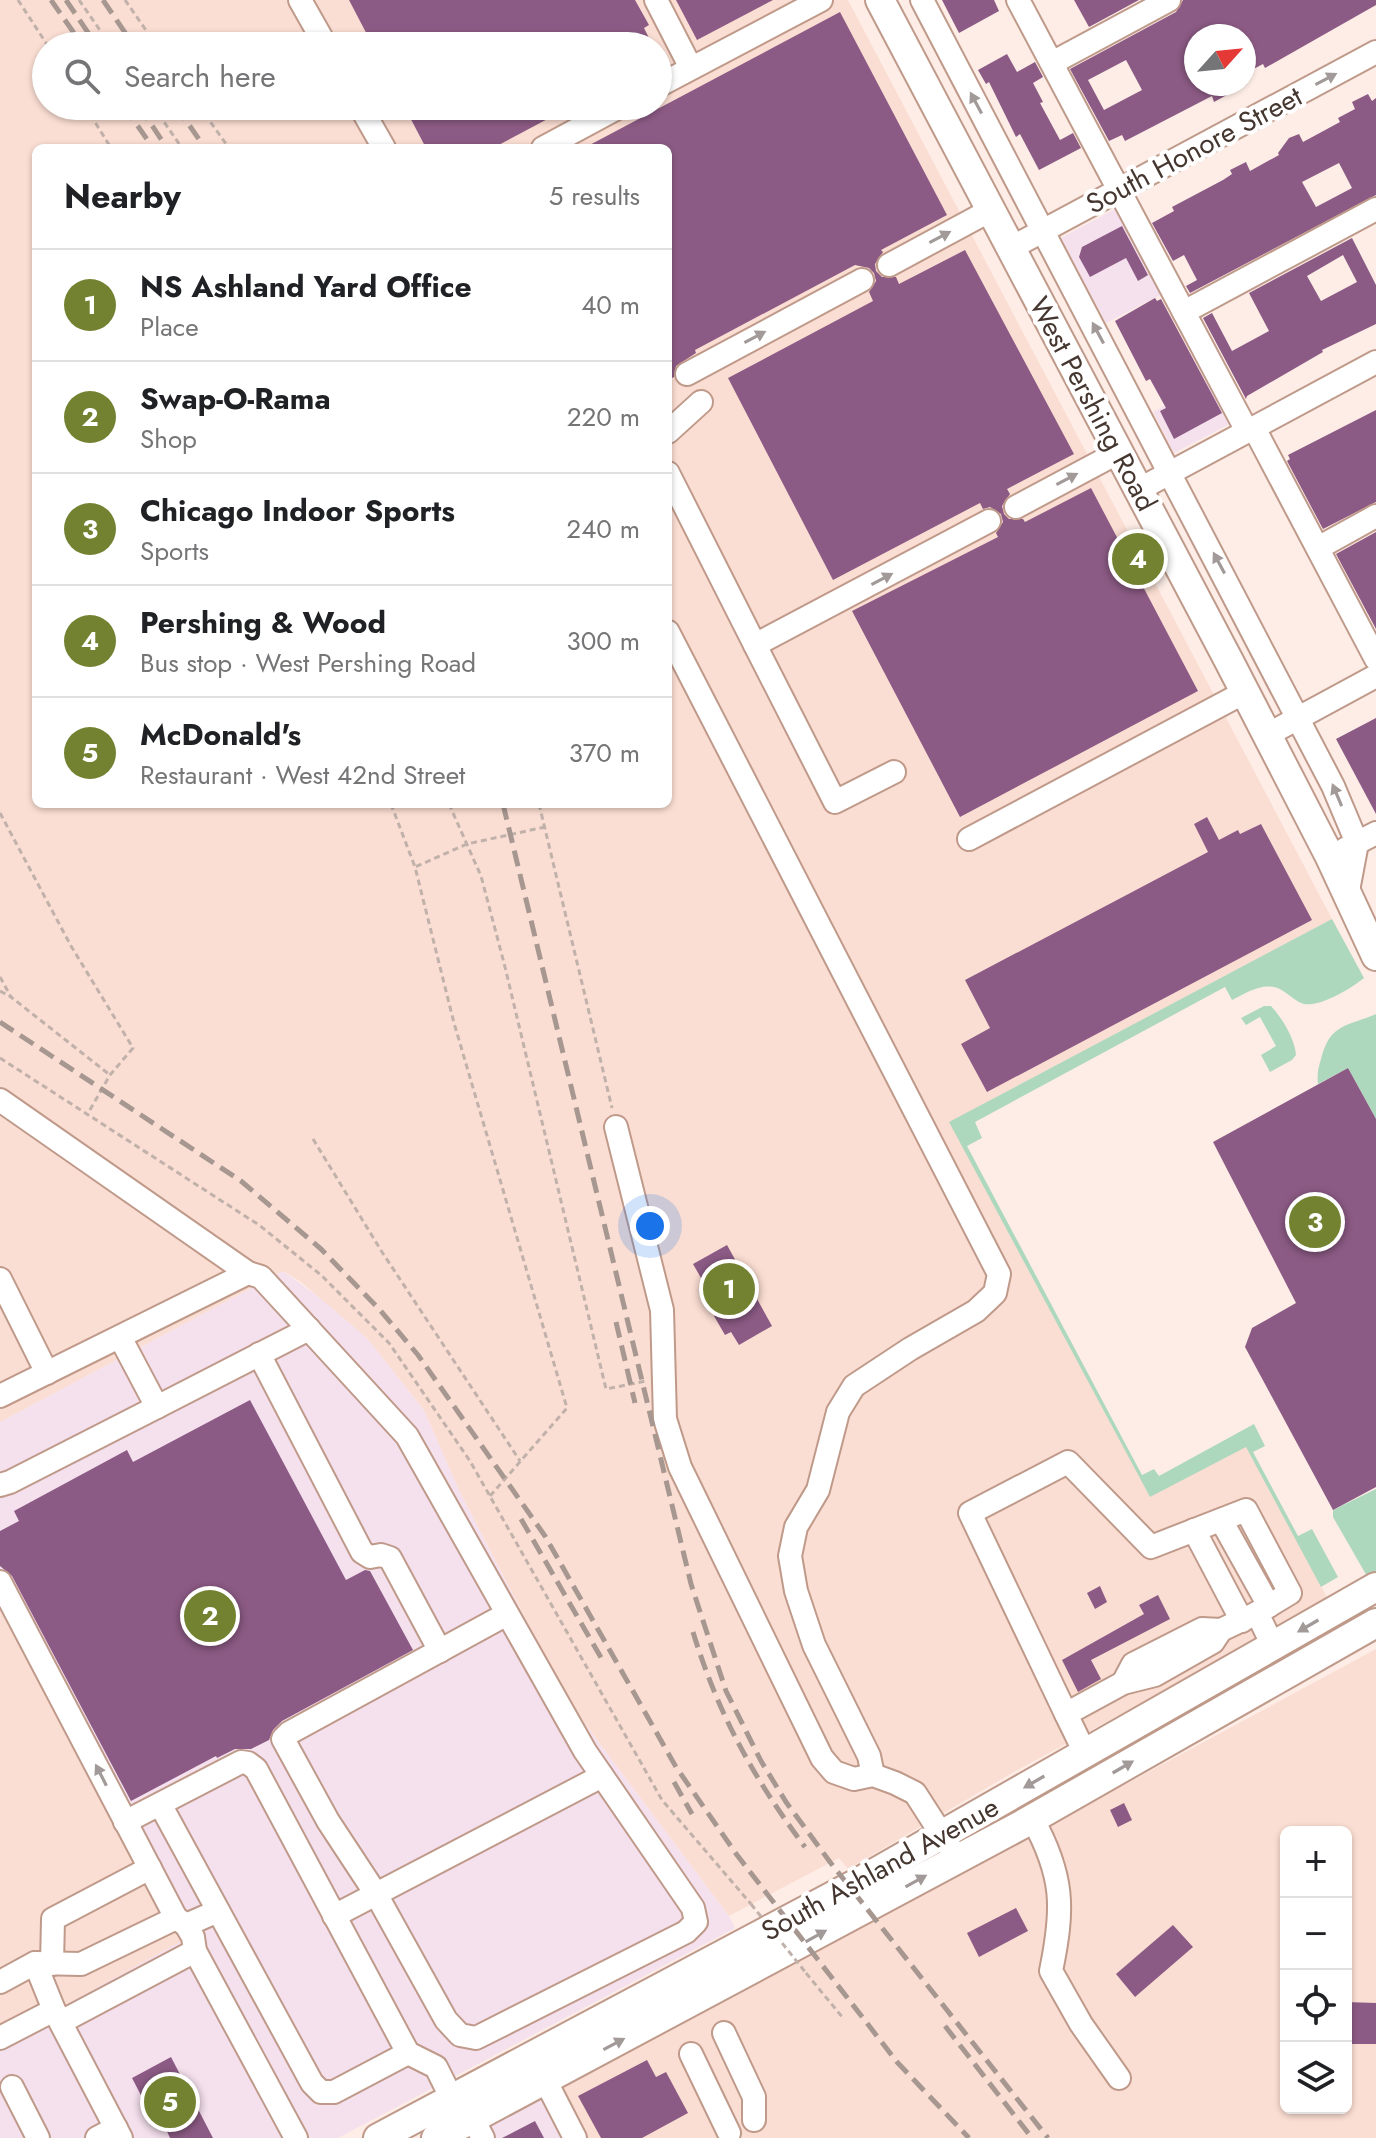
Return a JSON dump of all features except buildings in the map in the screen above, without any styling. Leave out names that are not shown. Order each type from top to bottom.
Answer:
[{"type":"main road","name":"West Pershing Road","points":[[881,0],[1245,692],[1330,857],[1376,956]]},
{"type":"main road","name":"South Ashland Avenue","points":[[436,2138],[478,2128],[539,2068],[757,1938],[1376,1587]]},
{"type":"main road","name":"South Ashland Avenue","points":[[378,2138],[452,2099],[539,2068],[957,1859],[1376,1623]]},
{"type":"street","points":[[300,0],[318,32]]},
{"type":"street","points":[[656,0],[691,68]]},
{"type":"street","points":[[672,78],[821,0]]},
{"type":"street","name":"West Pershing Road","points":[[922,0],[1333,786],[1367,838]]},
{"type":"street","points":[[1018,0],[1184,312],[1318,548],[1376,659]]},
{"type":"street","points":[[1052,63],[1169,0]]},
{"type":"street","name":"South Honore Street","points":[[1011,248],[1376,52]]},
{"type":"street","points":[[368,120],[382,144]]},
{"type":"street","points":[[550,144],[595,120]]},
{"type":"street","points":[[1184,312],[1376,209]]},
{"type":"street","points":[[889,265],[991,210]]},
{"type":"street","points":[[687,374],[862,280]]},
{"type":"street","points":[[1138,490],[1376,362]]},
{"type":"street","points":[[672,428],[701,402]]},
{"type":"street","points":[[1016,507],[1119,452]]},
{"type":"street","points":[[672,481],[835,802],[894,772]]},
{"type":"street","points":[[1318,548],[1376,516]]},
{"type":"street","points":[[755,645],[989,521]]},
{"type":"street","points":[[672,640],[999,1274],[995,1293],[976,1311],[854,1386],[838,1412],[818,1490],[796,1527],[790,1556],[796,1591],[814,1645],[869,1756],[873,1775]]},
{"type":"street","points":[[1267,735],[1376,676]]},
{"type":"street","points":[[969,839],[1245,692]]},
{"type":"street","points":[[1330,857],[1367,838]]},
{"type":"street","points":[[1347,896],[1367,838]]},
{"type":"street","points":[[0,1100],[248,1273],[261,1277],[407,1436],[585,1751],[693,1908],[696,1922],[686,1932],[476,2038],[460,2035],[446,2020],[376,1894],[328,1821],[283,1739],[507,1614]]},
{"type":"street","points":[[616,1127],[662,1310],[665,1419],[680,1467],[822,1758],[834,1772],[854,1779],[873,1775],[915,1793],[957,1859]]},
{"type":"street","points":[[0,1396],[248,1273]]},
{"type":"street","points":[[0,1279],[47,1373]]},
{"type":"street","points":[[0,1485],[309,1329]]},
{"type":"street","points":[[120,1337],[157,1407]]},
{"type":"street","points":[[259,1354],[362,1552],[370,1557],[381,1555],[390,1558],[440,1651]]},
{"type":"street","points":[[1066,1714],[1123,1683],[1155,1675],[1290,1593],[1246,1510],[1151,1547],[1068,1462],[970,1513],[1066,1714],[1085,1753]]},
{"type":"street","points":[[1194,1530],[1247,1618],[1273,1646]]},
{"type":"street","points":[[0,1582],[150,1868],[193,1937],[195,1951],[296,2138]]},
{"type":"street","points":[[125,1822],[241,1762],[256,1769],[408,2053],[436,2067],[452,2099]]},
{"type":"street","points":[[334,1916],[602,1776]]},
{"type":"street","points":[[160,1804],[312,2083],[321,2092],[334,2092],[408,2053]]},
{"type":"street","points":[[1032,1818],[1050,1850],[1060,1895],[1057,1941],[1051,1971],[1081,2024],[1119,2078]]},
{"type":"street","points":[[111,2135],[58,2016],[44,1964],[53,1919],[150,1868]]},
{"type":"street","points":[[0,1982],[44,1964],[81,1964],[181,1922],[218,1911]]},
{"type":"street","points":[[0,2038],[58,2016],[195,1951]]},
{"type":"street","points":[[691,2054],[724,2135],[758,2129],[754,2097],[724,2033]]},
{"type":"street","points":[[539,2068],[575,2138]]},
{"type":"street","points":[[12,2087],[38,2138]]},
{"type":"path","points":[[18,0],[39,32]]},
{"type":"path","points":[[79,0],[101,32]]},
{"type":"path","points":[[125,0],[147,32]]},
{"type":"path","points":[[94,120],[109,144]]},
{"type":"path","points":[[163,120],[179,144]]},
{"type":"path","points":[[209,120],[226,144]]},
{"type":"path","points":[[393,808],[415,867],[454,1023],[503,1181],[567,1408],[490,1496]]},
{"type":"path","points":[[451,808],[481,876],[606,1389],[665,1376]]},
{"type":"path","points":[[540,808],[616,1127]]},
{"type":"path","points":[[0,813],[71,946],[133,1048],[110,1075],[87,1115]]},
{"type":"path","points":[[415,867],[467,844],[545,827]]},
{"type":"path","points":[[0,977],[11,997]]},
{"type":"path","points":[[0,991],[110,1075]]},
{"type":"path","points":[[313,1139],[382,1252],[520,1461]]},
{"type":"path","points":[[751,1904],[843,2018]]},
{"type":"shaded area","points":[[0,0],[848,0],[1332,919],[950,1122],[1150,1496],[1246,1446],[1329,1601],[1014,1772],[848,1869],[839,1858],[729,1916],[568,1701],[459,1490],[424,1410],[367,1338],[301,1282],[283,1271],[0,1422]]},
{"type":"shaded area","points":[[1126,203],[1172,289],[1106,323],[1061,238]]},
{"type":"shaded area","points":[[1218,376],[1241,418],[1174,453],[1153,412]]},
{"type":"shaded area","points":[[283,1271],[334,1308],[367,1338],[424,1410],[459,1490],[568,1701],[735,1928],[338,2138],[0,2138],[0,1422]]},
{"type":"shaded area","points":[[0,1585],[187,1938],[0,2041]]},
{"type":"shaded area","points":[[1376,1649],[1376,2138],[567,2138],[546,2097]]},
{"type":"shaded area","points":[[546,2097],[567,2138],[467,2138]]},
{"type":"green space","points":[[1332,919],[1364,978],[1351,987],[1324,1001],[1308,1004],[1268,986],[1232,1000],[1225,987],[975,1122],[982,1138],[967,1146],[1142,1475],[1154,1469],[1159,1476],[1254,1424],[1265,1446],[1253,1452],[1298,1536],[1312,1529],[1338,1577],[1321,1587],[1246,1447],[1150,1497],[949,1122]]},
{"type":"green space","points":[[1264,1006],[1271,1006],[1283,1023],[1296,1055],[1270,1072],[1261,1055],[1276,1046],[1260,1017],[1246,1025],[1241,1018]]},
{"type":"green space","points":[[1376,1014],[1376,1119],[1348,1068],[1318,1084],[1318,1078],[1325,1048],[1334,1033]]},
{"type":"green space","points":[[1376,1489],[1376,1573],[1368,1578],[1333,1517],[1333,1510]]},
{"type":"railway","points":[[51,0],[73,32]]},
{"type":"railway","points":[[66,0],[88,32]]},
{"type":"railway","points":[[103,0],[125,32]]},
{"type":"railway","points":[[134,120],[150,144]]},
{"type":"railway","points":[[148,120],[164,144]]},
{"type":"railway","points":[[186,120],[202,144]]},
{"type":"railway","points":[[504,808],[691,1584],[726,1691],[761,1761],[786,1802],[1048,2138]]},
{"type":"railway","points":[[0,1022],[241,1181],[321,1249],[380,1310],[418,1355],[545,1536],[676,1767],[737,1855],[897,2062],[969,2138]]},
{"type":"railway","points":[[616,1322],[635,1403]]},
{"type":"railway","points":[[521,1519],[603,1661]]},
{"type":"railway","points":[[693,1632],[714,1691],[739,1745],[805,1847]]},
{"type":"railway","points":[[674,1782],[692,1814]]},
{"type":"railway","points":[[945,2026],[1032,2138]]},
{"type":"place","name":"Pershing & Wood","points":[[1138,559]]},
{"type":"place","name":"Chicago Indoor Sports","points":[[1315,1222]]},
{"type":"place","name":"NS Ashland Yard Office","points":[[729,1289]]},
{"type":"place","name":"Swap-O-Rama","points":[[210,1616]]},
{"type":"place","name":"McDonald's","points":[[170,2102]]}]
